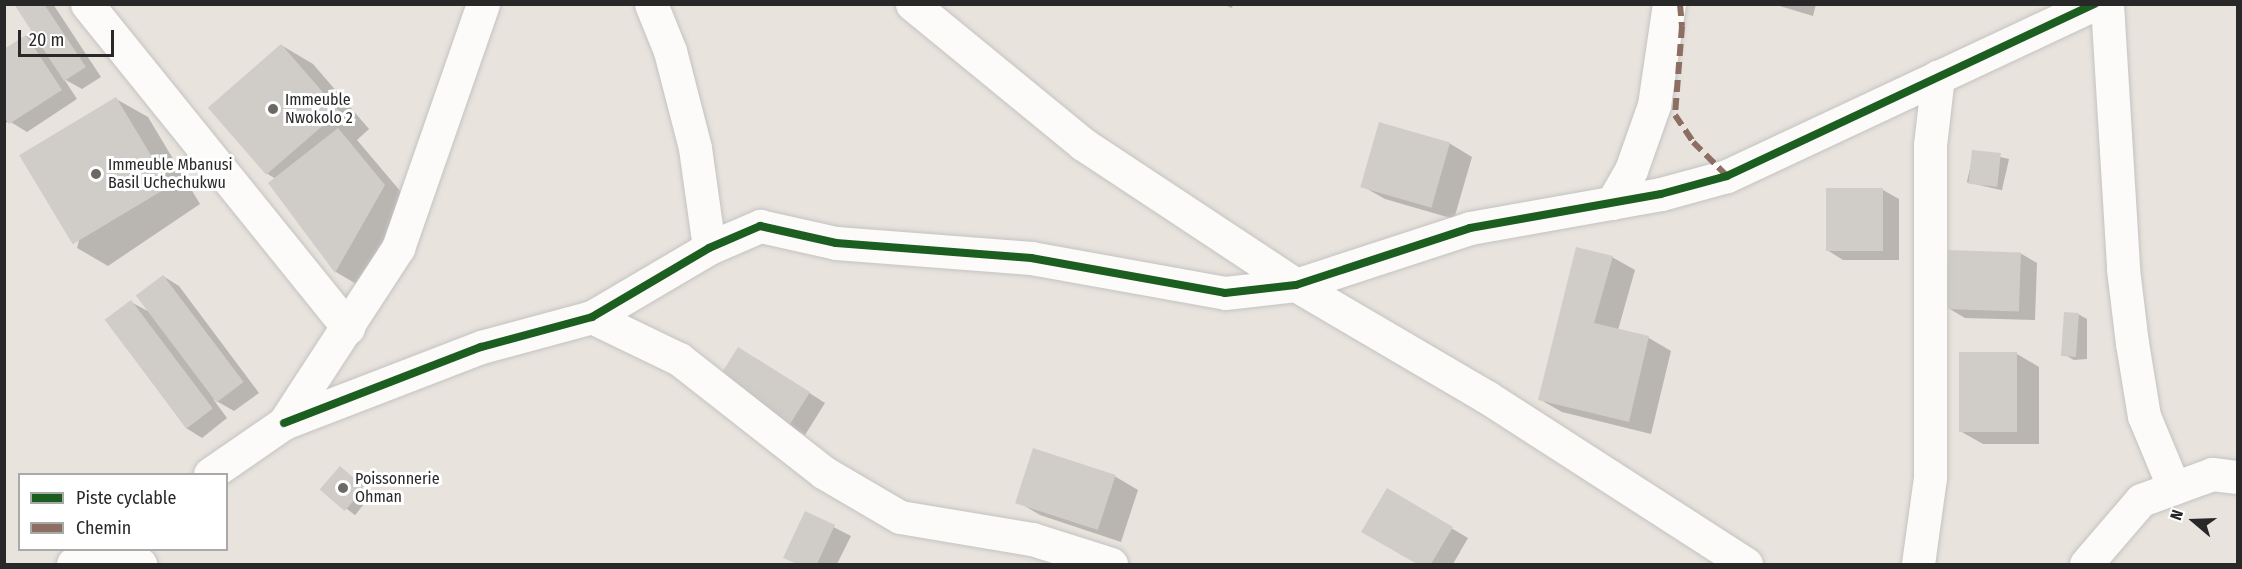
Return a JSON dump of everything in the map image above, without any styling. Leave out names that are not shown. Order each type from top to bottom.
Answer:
[{"type":"street","points":[[87,4],[348,328]]},
{"type":"street","points":[[284,423],[398,248],[483,4]]},
{"type":"street","points":[[651,4],[670,51],[695,148],[709,248]]},
{"type":"street","points":[[912,4],[1083,144],[1296,285],[1487,397],[1746,564]]},
{"type":"street","points":[[1612,203],[1631,170],[1654,105],[1670,4]]},
{"type":"street","points":[[211,473],[284,423],[481,347],[592,317],[709,248],[760,226],[836,243],[1031,258],[1226,293],[1296,285],[1470,228],[1612,203],[1727,176],[1938,76],[2010,46],[2095,4]]},
{"type":"street","points":[[2107,4],[2123,269],[2132,343],[2144,416],[2174,488]]},
{"type":"street","points":[[1918,564],[1930,477],[1930,145],[1938,76]]},
{"type":"street","points":[[592,317],[679,360],[823,472],[900,517],[1032,539],[1111,564]]},
{"type":"street","points":[[2086,564],[2141,500],[2212,474],[2238,477]]},
{"type":"street","points":[[73,564],[99,551]]},
{"type":"street","points":[[108,551],[140,564]]},
{"type":"building","points":[[14,4],[44,4],[86,67],[64,81]]},
{"type":"building","points":[[26,35],[62,90],[9,124],[4,117],[4,49]]},
{"type":"building","name":"Immeuble Nwokolo 2","points":[[281,44],[339,111],[266,175],[208,108]]},
{"type":"building","name":"Immeuble Mbanusi Basil Uchechukwu","points":[[116,97],[170,186],[73,244],[19,155]]},
{"type":"building","points":[[1379,122],[1450,142],[1431,208],[1360,187]]},
{"type":"building","points":[[338,128],[385,185],[335,273],[268,183]]},
{"type":"building","points":[[1972,150],[2001,153],[1997,187],[1968,184]]},
{"type":"building","points":[[1826,188],[1883,188],[1883,251],[1826,251]]},
{"type":"building","points":[[1576,247],[1613,256],[1594,323],[1649,336],[1629,422],[1538,400]]},
{"type":"building","points":[[1948,250],[2021,253],[2019,312],[1946,309]]},
{"type":"building","points":[[163,275],[244,382],[216,402],[136,295]]},
{"type":"building","points":[[131,300],[213,409],[186,428],[105,320]]},
{"type":"building","points":[[2064,312],[2079,313],[2076,357],[2061,356]]},
{"type":"building","points":[[738,347],[810,392],[788,427],[716,382]]},
{"type":"building","points":[[1959,352],[2017,352],[2017,432],[1959,432]]},
{"type":"building","points":[[1033,448],[1116,475],[1098,530],[1015,503]]},
{"type":"building","points":[[340,466],[365,488],[345,511],[320,489]]},
{"type":"building","points":[[1387,488],[1453,527],[1431,564],[1417,564],[1361,532]]},
{"type":"building","points":[[805,511],[835,525],[817,564],[797,564],[783,558]]},
{"type":"marked path","points":[[1680,4],[1682,26],[1675,115],[1693,142],[1727,176]]},
{"type":"cycle path","points":[[284,423],[481,347],[592,317],[709,248],[760,226],[836,243],[1031,258],[1225,293],[1296,285],[1470,228],[1661,194],[1727,176],[2095,4]]},
{"type":"place","name":"Immeuble Nwokolo 2","points":[[273,109]]},
{"type":"place","name":"Immeuble Mbanusi Basil Uchechukwu","points":[[96,174]]},
{"type":"place","name":"Poissonnerie Ohman","points":[[343,488]]}]
